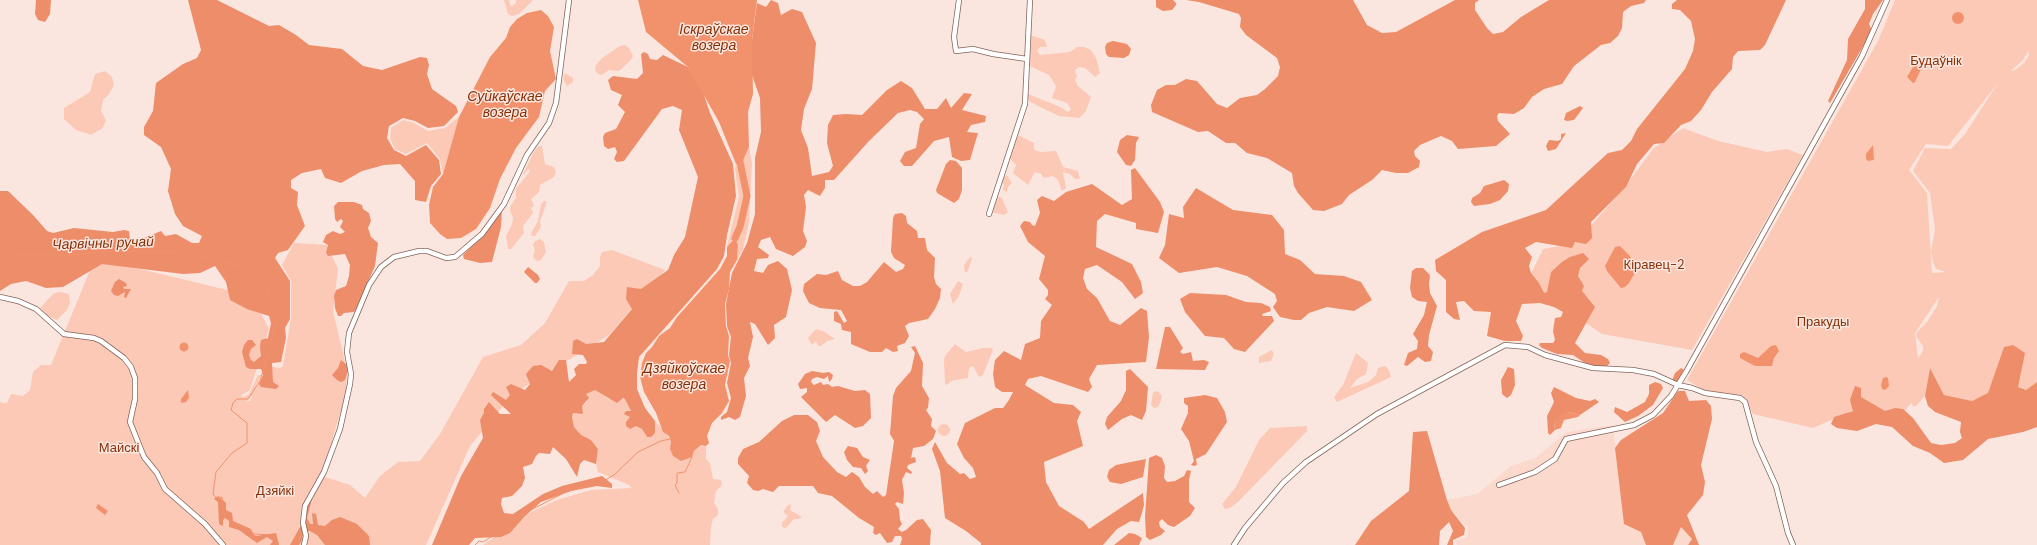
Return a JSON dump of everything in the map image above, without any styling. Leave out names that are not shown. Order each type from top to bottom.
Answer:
[{"type":"street","points":[[304,545],[306,536],[302,523],[305,506],[324,472],[340,429],[351,374],[347,352],[349,333],[369,285],[381,267],[394,257],[419,251],[427,251],[446,258],[455,257],[482,234],[504,204],[527,155],[549,123],[556,103],[569,0]]},
{"type":"street","points":[[959,0],[954,37],[956,51],[973,49],[993,54],[1027,59]]},
{"type":"street","points":[[989,214],[1025,104],[1030,0]]},
{"type":"street","points":[[1499,485],[1535,472],[1554,459],[1566,439],[1634,425],[1641,422],[1653,415],[1678,385],[1862,56],[1887,0]]},
{"type":"street","points":[[0,297],[18,301],[36,309],[64,334],[86,336],[101,341],[124,358],[131,367],[135,378],[135,399],[130,422],[144,457],[157,473],[165,489],[205,524],[223,545]]},
{"type":"street","points":[[1234,545],[1245,528],[1283,483],[1306,462],[1377,414],[1505,344],[1528,347],[1545,355],[1593,368],[1633,370],[1654,374],[1678,385],[1705,393],[1740,398],[1745,402],[1756,442],[1776,486],[1788,533],[1793,545]]},
{"type":"street","points":[[1686,372],[1687,384],[1692,388]]},
{"type":"shaded area","points":[[36,0],[51,0],[50,14],[45,22],[38,20],[35,14]]},
{"type":"shaded area","points":[[188,0],[217,0],[269,26],[279,25],[309,45],[342,49],[363,66],[382,70],[420,57],[427,58],[429,65],[427,74],[432,89],[456,106],[458,112],[444,126],[428,128],[415,121],[403,118],[389,126],[387,138],[394,150],[406,156],[426,145],[439,160],[441,174],[431,186],[426,202],[415,200],[415,181],[400,164],[384,165],[362,171],[341,183],[325,178],[321,169],[302,173],[291,180],[291,188],[298,192],[297,205],[305,226],[288,250],[278,253],[275,258],[290,281],[290,319],[285,328],[286,338],[281,362],[272,363],[273,382],[279,386],[276,389],[261,387],[259,384],[263,375],[261,369],[250,369],[246,367],[242,352],[244,345],[248,340],[252,340],[256,345],[251,349],[249,355],[251,360],[254,362],[261,356],[261,340],[268,338],[271,323],[269,316],[247,309],[230,300],[226,282],[215,266],[200,273],[183,274],[102,264],[63,287],[46,288],[26,281],[11,284],[0,291],[0,191],[8,191],[47,231],[53,233],[74,228],[113,232],[124,230],[129,231],[130,239],[135,242],[161,231],[165,236],[176,234],[192,243],[199,243],[202,236],[183,226],[175,214],[168,191],[171,169],[161,147],[144,135],[144,127],[153,111],[156,83],[183,64],[197,58],[201,50]]},
{"type":"shaded area","points":[[771,0],[778,3],[781,15],[792,9],[802,12],[816,43],[812,89],[804,109],[801,130],[808,148],[812,176],[829,172],[833,166],[827,143],[828,125],[833,115],[862,115],[887,90],[901,81],[912,88],[925,109],[937,109],[946,98],[951,108],[964,93],[972,94],[962,110],[986,116],[985,122],[971,125],[967,132],[978,133],[970,160],[961,161],[952,157],[949,137],[934,141],[912,166],[904,166],[900,161],[905,152],[916,148],[920,124],[924,119],[917,112],[910,110],[898,113],[869,141],[834,180],[825,180],[825,188],[820,196],[808,190],[804,195],[806,207],[803,231],[807,241],[805,247],[793,256],[776,249],[770,237],[761,240],[758,247],[769,255],[768,258],[757,259],[754,271],[763,273],[768,265],[778,261],[787,269],[792,290],[786,317],[774,325],[775,338],[768,345],[755,324],[750,322],[753,337],[748,358],[750,366],[744,378],[746,396],[740,417],[735,420],[729,417],[721,420],[721,417],[727,412],[731,398],[727,383],[731,363],[729,355],[731,337],[727,326],[726,304],[732,273],[747,243],[755,214],[755,158],[761,132],[760,98],[752,75],[752,40],[757,3],[766,7]]},
{"type":"shaded area","points":[[1156,0],[1173,0],[1176,5],[1172,10],[1163,11],[1156,7]]},
{"type":"shaded area","points":[[1186,0],[1353,0],[1367,25],[1382,33],[1396,32],[1455,0],[1479,0],[1475,3],[1475,10],[1493,34],[1503,32],[1521,17],[1549,0],[1646,0],[1644,3],[1631,6],[1623,12],[1622,28],[1618,36],[1610,43],[1601,45],[1574,66],[1562,84],[1544,89],[1532,97],[1524,108],[1514,114],[1499,113],[1497,116],[1498,121],[1510,134],[1496,146],[1458,149],[1452,141],[1441,136],[1420,145],[1414,151],[1415,156],[1420,161],[1419,167],[1408,173],[1396,173],[1382,170],[1372,180],[1349,195],[1342,204],[1324,211],[1313,210],[1298,193],[1294,186],[1292,173],[1267,158],[1247,153],[1235,143],[1226,143],[1208,131],[1198,132],[1152,112],[1151,105],[1157,90],[1166,85],[1175,85],[1186,79],[1197,81],[1217,104],[1227,108],[1240,98],[1257,95],[1278,76],[1280,67],[1277,58],[1246,35],[1240,27],[1241,18],[1239,14],[1199,2]]},
{"type":"shaded area","points":[[1677,0],[1786,0],[1765,45],[1760,50],[1738,51],[1733,57],[1732,69],[1712,92],[1701,110],[1691,121],[1681,125],[1664,143],[1654,144],[1637,164],[1626,187],[1591,222],[1592,238],[1586,244],[1575,242],[1572,248],[1536,242],[1525,248],[1532,257],[1529,266],[1531,273],[1539,283],[1544,293],[1547,292],[1551,272],[1562,262],[1570,257],[1583,253],[1589,259],[1580,268],[1578,276],[1584,286],[1582,291],[1595,307],[1575,343],[1585,353],[1601,355],[1608,359],[1610,363],[1606,367],[1595,366],[1585,363],[1573,355],[1557,354],[1542,348],[1539,345],[1540,343],[1553,343],[1555,340],[1553,331],[1555,318],[1561,317],[1563,312],[1554,307],[1540,303],[1522,304],[1516,321],[1523,336],[1521,341],[1505,341],[1487,336],[1491,312],[1474,311],[1464,301],[1456,302],[1460,320],[1454,319],[1446,312],[1446,280],[1436,271],[1435,260],[1482,232],[1546,210],[1608,153],[1622,150],[1631,141],[1637,129],[1685,69],[1693,51],[1695,39],[1691,21],[1680,10],[1672,9],[1672,4]]},
{"type":"shaded area","points":[[1865,0],[1883,0],[1873,14],[1869,24],[1872,31],[1830,103],[1828,101],[1847,60],[1848,39],[1865,9]]},
{"type":"shaded area","points":[[1113,41],[1127,44],[1131,49],[1129,55],[1124,58],[1109,57],[1106,54],[1105,47],[1107,43]]},
{"type":"shaded area","points":[[644,52],[648,54],[650,59],[657,60],[663,55],[688,67],[702,89],[710,113],[733,164],[736,196],[724,256],[717,269],[639,357],[637,389],[645,408],[655,421],[655,433],[651,437],[647,437],[642,429],[636,426],[630,429],[626,426],[626,422],[630,417],[624,414],[626,411],[631,411],[625,399],[623,398],[617,403],[595,390],[586,394],[589,398],[582,406],[583,414],[573,413],[572,417],[574,427],[581,435],[591,440],[598,449],[596,464],[584,460],[580,464],[577,477],[566,459],[553,447],[550,454],[539,453],[532,464],[523,467],[525,478],[522,486],[512,496],[502,498],[501,504],[504,513],[513,514],[543,494],[562,486],[602,476],[612,484],[612,488],[597,486],[571,491],[541,502],[524,517],[510,533],[501,537],[475,538],[469,545],[432,545],[461,476],[483,438],[480,420],[484,413],[484,409],[489,402],[500,414],[511,414],[491,395],[493,392],[506,400],[510,395],[506,387],[511,384],[525,390],[530,384],[526,374],[533,366],[541,365],[552,371],[559,360],[566,360],[569,382],[576,375],[574,369],[579,364],[586,364],[587,362],[583,355],[572,354],[573,341],[577,339],[586,344],[604,342],[632,309],[626,299],[627,287],[641,289],[668,270],[674,255],[685,237],[698,177],[679,130],[682,110],[673,106],[662,109],[624,161],[617,162],[614,159],[617,152],[615,147],[608,149],[604,146],[603,137],[605,133],[616,129],[625,112],[618,105],[622,95],[611,90],[608,80],[613,76],[637,79],[643,73],[641,54]]},
{"type":"shaded area","points":[[1580,106],[1583,108],[1574,120],[1564,120],[1566,113]]},
{"type":"shaded area","points":[[1566,133],[1556,149],[1548,151],[1546,146],[1549,140],[1558,141],[1561,139],[1561,134]]},
{"type":"shaded area","points":[[1127,135],[1139,137],[1136,143],[1135,160],[1131,166],[1126,165],[1117,152],[1120,140]]},
{"type":"shaded area","points":[[950,160],[956,161],[962,168],[962,190],[959,199],[954,203],[937,193],[936,190],[946,164]]},
{"type":"shaded area","points":[[1135,168],[1160,202],[1164,212],[1158,233],[1136,229],[1136,223],[1105,214],[1097,221],[1096,247],[1132,264],[1141,282],[1143,293],[1135,299],[1122,282],[1097,265],[1085,269],[1083,278],[1087,289],[1097,298],[1110,321],[1120,325],[1141,308],[1147,311],[1149,337],[1146,362],[1097,365],[1089,379],[1092,387],[1088,392],[1041,376],[1028,379],[1025,385],[1054,403],[1073,405],[1081,412],[1077,421],[1083,446],[1044,462],[1046,482],[1059,506],[1084,522],[1089,529],[1143,493],[1144,505],[1139,522],[1131,521],[1117,529],[1103,545],[981,545],[981,543],[966,531],[945,518],[940,471],[932,449],[935,442],[947,463],[960,474],[964,473],[970,479],[976,477],[973,468],[964,458],[957,444],[965,423],[995,408],[1003,408],[1013,392],[1002,392],[995,387],[993,374],[995,360],[1004,351],[1021,360],[1025,344],[1040,338],[1041,321],[1052,305],[1045,299],[1048,295],[1048,290],[1039,279],[1045,256],[1028,242],[1020,226],[1024,221],[1030,222],[1035,226],[1040,213],[1037,200],[1042,196],[1054,201],[1066,192],[1092,184],[1122,205],[1132,199],[1131,170]]},
{"type":"shaded area","points":[[1504,180],[1509,184],[1508,191],[1500,200],[1490,204],[1474,206],[1471,202],[1472,198],[1480,193],[1484,186]]},
{"type":"shaded area","points":[[1196,188],[1233,210],[1272,215],[1284,230],[1285,254],[1300,260],[1315,274],[1344,276],[1361,282],[1372,300],[1354,311],[1327,307],[1309,313],[1301,320],[1294,320],[1280,317],[1273,307],[1277,301],[1275,294],[1247,276],[1217,267],[1179,273],[1159,258],[1165,245],[1169,214],[1184,218],[1183,207]]},
{"type":"shaded area","points":[[338,202],[354,202],[362,205],[363,209],[369,213],[371,221],[368,228],[371,237],[378,243],[375,266],[356,309],[354,312],[344,313],[341,316],[338,316],[335,308],[334,296],[336,290],[346,286],[350,265],[345,254],[328,256],[326,253],[328,245],[323,242],[326,235],[333,231],[340,234],[345,232],[340,227],[343,221],[341,219],[337,222],[335,219],[334,206]]},
{"type":"shaded area","points":[[502,209],[501,227],[492,262],[480,263],[464,259],[463,255],[483,235]]},
{"type":"shaded area","points":[[902,213],[906,216],[907,223],[917,231],[918,238],[925,238],[927,250],[935,258],[934,277],[936,284],[941,289],[940,298],[928,319],[909,323],[905,326],[909,336],[905,343],[897,346],[898,351],[893,352],[886,348],[882,352],[870,352],[851,344],[851,332],[842,330],[841,324],[834,321],[834,312],[837,311],[844,323],[847,321],[841,310],[820,308],[809,303],[803,291],[804,284],[817,274],[826,275],[838,271],[842,280],[853,286],[860,286],[867,282],[884,262],[896,272],[903,269],[905,265],[894,258],[891,252],[893,218],[895,214]]},
{"type":"shaded area","points":[[528,267],[538,275],[540,279],[537,283],[535,283],[524,272]]},
{"type":"shaded area","points":[[1416,268],[1423,268],[1430,275],[1430,293],[1437,306],[1429,335],[1428,346],[1433,352],[1431,361],[1425,362],[1418,357],[1407,366],[1404,365],[1408,353],[1417,349],[1418,341],[1413,334],[1424,315],[1427,302],[1418,301],[1412,297],[1410,288],[1412,271]]},
{"type":"shaded area","points":[[119,279],[126,283],[127,286],[123,287],[124,289],[131,289],[126,298],[124,297],[125,292],[118,296],[114,295],[111,291],[115,282]]},
{"type":"shaded area","points":[[1190,293],[1226,295],[1246,302],[1261,303],[1270,307],[1271,311],[1262,314],[1263,316],[1272,316],[1274,321],[1245,352],[1234,349],[1224,338],[1205,336],[1185,312],[1180,299]]},
{"type":"shaded area","points":[[1165,327],[1170,327],[1183,348],[1180,352],[1183,354],[1191,352],[1193,361],[1204,360],[1209,362],[1205,370],[1156,369]]},
{"type":"shaded area","points":[[2013,345],[2025,353],[2018,387],[2026,390],[2037,382],[2037,427],[2023,432],[1988,439],[1963,460],[1944,463],[1930,453],[1913,446],[1892,427],[1876,424],[1857,431],[1837,428],[1831,424],[1834,417],[1853,411],[1850,400],[1855,386],[1861,388],[1861,397],[1885,411],[1895,408],[1903,409],[1913,418],[1931,443],[1941,445],[1955,443],[1962,438],[1960,432],[1961,422],[1935,412],[1928,406],[1925,396],[1930,368],[1944,395],[1972,401],[1988,393],[2004,347]]},
{"type":"shaded area","points":[[915,346],[923,363],[922,386],[929,398],[928,408],[926,410],[932,419],[931,426],[936,431],[933,439],[924,446],[913,448],[911,458],[915,457],[916,462],[908,465],[907,468],[912,472],[911,474],[906,472],[902,480],[904,493],[903,504],[897,502],[895,504],[899,509],[902,524],[898,529],[902,532],[917,520],[923,519],[931,530],[930,545],[900,545],[902,539],[901,536],[895,536],[892,542],[887,543],[880,533],[876,535],[873,533],[874,527],[859,518],[832,496],[818,493],[813,486],[779,486],[773,492],[763,489],[758,491],[753,490],[747,483],[749,476],[738,464],[738,458],[743,449],[759,442],[782,421],[794,415],[808,415],[817,422],[820,431],[816,441],[823,457],[837,472],[846,477],[852,472],[859,477],[865,487],[873,494],[877,491],[883,497],[886,495],[894,441],[890,434],[893,396],[896,388],[911,371],[915,353],[911,347]]},
{"type":"shaded area","points":[[341,360],[347,365],[348,371],[345,380],[341,382],[332,375],[338,368]]},
{"type":"shaded area","points":[[1508,367],[1514,369],[1515,385],[1511,395],[1507,398],[1502,394],[1501,380]]},
{"type":"shaded area","points":[[1681,368],[1684,370],[1677,384],[1672,381],[1675,373]]},
{"type":"shaded area","points":[[1130,369],[1148,387],[1146,411],[1142,420],[1131,415],[1122,419],[1108,430],[1105,424],[1107,417],[1121,401],[1126,390],[1126,371]]},
{"type":"shaded area","points":[[812,371],[823,373],[829,372],[833,375],[829,382],[828,376],[824,379],[817,377],[812,379],[811,382],[814,385],[821,382],[823,385],[828,384],[832,387],[838,386],[855,391],[865,390],[870,394],[871,418],[863,426],[855,428],[835,415],[826,422],[801,397],[807,392],[807,388],[800,389],[798,384],[805,374]]},
{"type":"shaded area","points":[[1655,382],[1661,384],[1663,388],[1653,405],[1638,416],[1625,422],[1614,412],[1615,407],[1627,412],[1645,402],[1649,394],[1649,385]]},
{"type":"shaded area","points":[[1554,387],[1576,398],[1590,401],[1595,399],[1599,402],[1580,415],[1569,412],[1554,422],[1555,430],[1550,435],[1548,433],[1547,416],[1554,402],[1551,393]]},
{"type":"shaded area","points":[[1678,391],[1685,391],[1689,401],[1706,400],[1711,406],[1712,419],[1701,465],[1705,482],[1703,495],[1687,515],[1699,545],[1688,545],[1692,539],[1681,527],[1673,545],[1646,545],[1641,532],[1624,524],[1615,448],[1621,440],[1663,413]]},
{"type":"shaded area","points":[[1205,395],[1217,398],[1225,412],[1227,422],[1206,454],[1196,459],[1197,465],[1194,466],[1191,465],[1194,461],[1189,441],[1181,429],[1188,413],[1188,406],[1184,403],[1184,398]]},
{"type":"shaded area","points":[[1613,425],[1624,524],[1641,532],[1646,545],[1457,545],[1455,541],[1467,537],[1468,528],[1451,510],[1447,500],[1477,494],[1511,466],[1535,458],[1567,432]]},
{"type":"shaded area","points":[[1427,431],[1447,500],[1451,510],[1465,528],[1464,535],[1453,540],[1453,545],[1447,545],[1453,531],[1449,522],[1440,531],[1439,545],[1355,545],[1371,521],[1409,491],[1413,432]]},
{"type":"shaded area","points":[[848,446],[857,448],[863,457],[870,460],[866,466],[868,471],[865,474],[861,468],[853,467],[847,460],[844,452]]},
{"type":"shaded area","points":[[1156,455],[1162,458],[1165,466],[1164,478],[1167,482],[1175,481],[1184,476],[1187,470],[1191,471],[1189,480],[1189,502],[1195,508],[1190,516],[1174,527],[1168,525],[1162,519],[1159,522],[1160,527],[1165,531],[1161,535],[1150,540],[1146,537],[1145,517],[1149,458]]},
{"type":"shaded area","points":[[1146,459],[1143,477],[1121,484],[1110,482],[1107,477],[1109,470],[1116,465]]},
{"type":"shaded area","points":[[218,496],[226,503],[226,510],[232,513],[233,521],[251,529],[253,534],[256,536],[276,533],[279,545],[270,545],[273,541],[267,537],[257,543],[239,530],[229,527],[229,521],[225,518],[223,520],[223,526],[219,524],[218,502],[214,499]]},
{"type":"shaded area","points":[[310,499],[312,499],[307,518],[310,524],[313,524],[312,513],[316,514],[318,525],[325,526],[332,520],[340,517],[357,524],[369,536],[370,545],[325,545],[317,535],[310,531],[303,531],[302,540],[299,545],[290,545],[300,527],[305,525],[303,517]]},
{"type":"shaded area","points":[[1681,526],[1692,539],[1688,545],[1673,545]]},
{"type":"shaded area","points":[[1129,533],[1135,534],[1142,538],[1139,545],[1114,545]]},
{"type":"green space","points":[[504,0],[509,0],[510,5],[512,6],[516,3],[516,0],[533,0],[519,14],[512,16],[508,14]]},
{"type":"green space","points":[[1895,0],[2037,0],[2037,382],[2026,390],[2018,387],[2013,345],[2004,347],[1988,394],[1972,401],[1944,395],[1930,368],[1925,396],[1914,407],[1911,403],[1903,413],[1856,409],[1813,428],[1753,414],[1742,395],[1705,391],[1687,380],[1878,41]],"holes":[[[2028,51],[2029,55],[2024,63],[2015,70],[2011,71],[2023,60]],[[1998,83],[1965,134],[1951,149],[1925,148],[1913,171],[1930,193],[1935,230],[1931,251],[1933,262],[1936,269],[1946,272],[1932,273],[1927,193],[1909,170],[1926,144],[1948,146]],[[1939,297],[1937,306],[1927,322],[1917,332],[1916,336],[1923,346],[1923,351],[1918,358],[1915,333]]]},
{"type":"green space","points":[[1031,35],[1045,40],[1047,47],[1040,47],[1037,51],[1040,55],[1070,52],[1077,47],[1084,47],[1091,50],[1096,58],[1100,73],[1095,77],[1085,68],[1079,67],[1075,70],[1077,77],[1075,80],[1078,86],[1091,97],[1086,111],[1079,118],[1059,116],[1030,102],[1027,97],[1028,94],[1060,107],[1068,112],[1071,109],[1067,103],[1052,98],[1056,86],[1049,75],[1030,66]]},
{"type":"green space","points":[[625,45],[629,48],[633,56],[630,61],[619,71],[609,70],[602,75],[598,74],[595,70],[596,65],[602,58],[620,46]]},
{"type":"green space","points":[[105,71],[112,77],[114,85],[109,94],[103,100],[101,111],[106,120],[103,128],[91,135],[76,130],[64,119],[64,108],[90,92],[95,74]]},
{"type":"green space","points":[[565,73],[573,78],[573,82],[567,86],[563,79]]},
{"type":"green space","points":[[459,117],[443,174],[440,159],[427,143],[406,154],[395,149],[390,138],[391,128],[403,120],[414,123],[428,131],[445,128]]},
{"type":"green space","name":"Кіравец-2","points":[[1683,128],[1718,141],[1767,152],[1787,149],[1803,155],[1692,350],[1602,334],[1527,282],[1543,249],[1576,243],[1623,189],[1654,148]]},
{"type":"green space","points":[[1018,135],[1034,143],[1034,150],[1041,152],[1056,151],[1063,167],[1078,171],[1080,179],[1075,179],[1070,174],[1063,172],[1066,188],[1062,191],[1058,180],[1053,176],[1044,178],[1041,174],[1035,172],[1028,185],[1013,173],[1016,165],[1010,159]]},
{"type":"green space","points":[[539,146],[542,146],[545,164],[554,167],[556,172],[554,177],[540,185],[539,192],[531,199],[534,206],[531,208],[533,213],[523,226],[524,233],[511,249],[508,249],[506,236],[512,224],[513,218],[510,210],[511,205],[516,198],[516,189],[530,171],[528,169],[524,175],[523,174],[535,150]]},
{"type":"green space","points":[[749,147],[752,163],[749,223],[743,249],[737,260],[738,245],[735,238],[727,247],[739,196],[735,170],[736,164],[741,165]]},
{"type":"green space","points":[[1007,175],[1012,183],[1008,187],[1007,192],[1003,190],[1004,185],[1002,183],[1003,178]]},
{"type":"green space","points":[[997,196],[1002,198],[1008,212],[1004,215],[991,212]]},
{"type":"green space","points":[[546,201],[546,205],[540,221],[541,227],[535,236],[532,236],[531,233],[538,221],[541,204]]},
{"type":"green space","points":[[540,239],[544,242],[546,252],[541,260],[537,261],[533,257],[535,250],[533,245],[535,241]]},
{"type":"green space","points":[[294,243],[327,245],[338,269],[333,311],[347,370],[346,393],[324,468],[325,477],[350,485],[365,498],[380,476],[398,462],[420,461],[440,434],[483,357],[521,345],[545,323],[569,281],[584,281],[593,275],[600,266],[600,257],[602,252],[612,250],[665,270],[609,335],[513,394],[470,446],[426,545],[0,545],[0,401],[2,403],[7,403],[11,394],[23,396],[30,390],[33,372],[41,365],[51,365],[95,258],[252,296],[269,329],[250,390],[240,396],[244,397],[249,394],[258,375],[261,375],[253,394],[267,366],[280,368],[283,366],[291,318],[291,281],[282,265]],"holes":[[[253,395],[250,401],[246,402]]]},
{"type":"green space","points":[[970,257],[972,258],[968,271],[965,273],[964,265]]},
{"type":"green space","points":[[958,281],[963,284],[959,296],[953,304],[950,294]]},
{"type":"green space","points":[[61,292],[69,294],[70,303],[67,310],[57,320],[46,315],[40,308],[54,293]]},
{"type":"green space","points":[[816,329],[823,331],[835,339],[827,341],[821,346],[818,346],[816,341],[812,345],[808,338]]},
{"type":"green space","points":[[955,344],[966,352],[983,348],[992,348],[993,350],[983,375],[979,377],[973,366],[969,368],[968,378],[951,381],[947,385],[945,384],[944,360],[945,356]]},
{"type":"green space","points":[[1272,350],[1274,354],[1271,361],[1259,363],[1259,357]]},
{"type":"green space","points":[[1356,353],[1368,363],[1366,374],[1357,379],[1350,388],[1368,382],[1376,375],[1378,368],[1385,366],[1389,370],[1391,377],[1337,402],[1334,397],[1343,385]]},
{"type":"green space","points":[[595,389],[609,399],[625,399],[631,411],[630,417],[636,426],[642,429],[647,437],[655,433],[655,421],[668,436],[671,442],[694,451],[701,445],[706,446],[706,459],[710,463],[713,479],[721,480],[722,485],[716,491],[714,503],[718,509],[718,515],[713,519],[710,545],[483,545],[529,513],[557,500],[591,490],[632,488],[629,485],[598,472],[596,464],[598,448],[591,440],[581,436],[574,427],[572,417],[573,413],[583,414],[582,406],[587,402],[586,394]]},
{"type":"green space","points":[[1158,391],[1162,396],[1161,401],[1158,407],[1154,408],[1151,405],[1153,392]]},
{"type":"green space","points":[[944,424],[948,426],[950,430],[948,434],[944,436],[940,434],[938,430],[940,426]]},
{"type":"green space","points":[[1307,426],[1307,431],[1239,501],[1230,508],[1225,509],[1222,504],[1236,487],[1259,440],[1270,428]]},
{"type":"green space","points":[[789,504],[791,505],[790,510],[802,517],[799,519],[794,519],[786,528],[782,527],[782,523],[788,516],[783,512]]},
{"type":"water","name":"Іскраўскае возера","points":[[638,0],[757,0],[752,40],[753,94],[748,112],[749,147],[741,165],[736,164],[719,122],[688,67],[646,32]]},
{"type":"water","name":"Суйкаўскае возера","points":[[541,10],[548,16],[554,27],[550,51],[556,79],[545,91],[539,117],[516,148],[500,179],[490,208],[476,229],[461,238],[447,239],[430,223],[429,205],[433,187],[443,174],[459,117],[490,57],[506,38],[510,27],[517,19],[527,13]]},
{"type":"water","points":[[1956,12],[1960,12],[1964,18],[1960,24],[1956,24],[1952,20],[1952,16]]},
{"type":"water","points":[[1916,62],[1922,67],[1915,82],[1913,83],[1907,77]]},
{"type":"water","points":[[1873,145],[1874,160],[1868,161],[1866,159],[1866,154]]},
{"type":"water","name":"Дзяйкоўскае возера","points":[[735,238],[738,245],[737,260],[730,272],[729,289],[725,304],[726,326],[729,336],[728,355],[730,361],[725,385],[729,401],[722,413],[712,423],[707,436],[709,443],[706,446],[701,445],[694,451],[692,457],[681,461],[673,456],[670,449],[671,442],[669,436],[663,432],[656,413],[644,392],[640,377],[642,363],[646,353],[659,336],[670,328],[677,317],[720,269],[727,256],[727,247]]},
{"type":"water","points":[[1620,246],[1629,255],[1636,266],[1636,271],[1629,283],[1625,287],[1621,288],[1607,271],[1605,266],[1615,247]]},
{"type":"water","points":[[182,343],[186,343],[188,347],[186,351],[182,351],[180,349],[180,345]]},
{"type":"water","points":[[1776,345],[1779,351],[1774,358],[1772,366],[1755,366],[1740,358],[1740,354],[1744,352],[1758,358],[1771,346]]},
{"type":"water","points":[[1883,378],[1888,378],[1889,386],[1885,390],[1882,389],[1881,385]]},
{"type":"water","points":[[188,390],[189,398],[186,402],[181,403],[181,399]]},
{"type":"water","points":[[1569,412],[1580,415],[1578,417],[1564,420],[1561,428],[1555,430],[1554,422],[1561,414]]},
{"type":"water","points":[[98,504],[108,511],[105,515],[96,508]]},
{"type":"waterway","points":[[735,238],[740,227],[747,196],[739,157]]},
{"type":"waterway","name":"Чарвічны ручай","points":[[0,242],[12,255],[71,255],[117,251],[185,253],[235,265],[264,281],[278,317],[260,381],[248,399],[237,399],[233,403],[231,410],[247,423],[247,443],[232,453],[216,472],[213,494],[216,498],[222,497],[223,511],[226,518],[255,534],[272,535],[278,542],[278,545]]},
{"type":"waterway","name":"Чарвічны ручай","points":[[475,545],[479,541],[483,542],[491,537],[511,520],[566,492],[602,482],[614,475],[638,452],[661,441],[670,439]]},
{"type":"waterway","points":[[679,493],[675,485],[677,483],[677,473],[685,472],[692,457]]},
{"type":"waterway","name":"Чарвічны ручай","points":[[306,530],[313,527],[329,530],[351,538],[357,545]]},
{"type":"waterway","name":"Чарвічны ручай","points":[[295,545],[303,532]]},
{"type":"park label","name":"Будаўнік","points":[[1936,62]]},
{"type":"park label","name":"Пракуды","points":[[1823,323]]},
{"type":"park label","name":"Майскі","points":[[119,449]]},
{"type":"park label","name":"Дзяйкі","points":[[275,492]]}]
